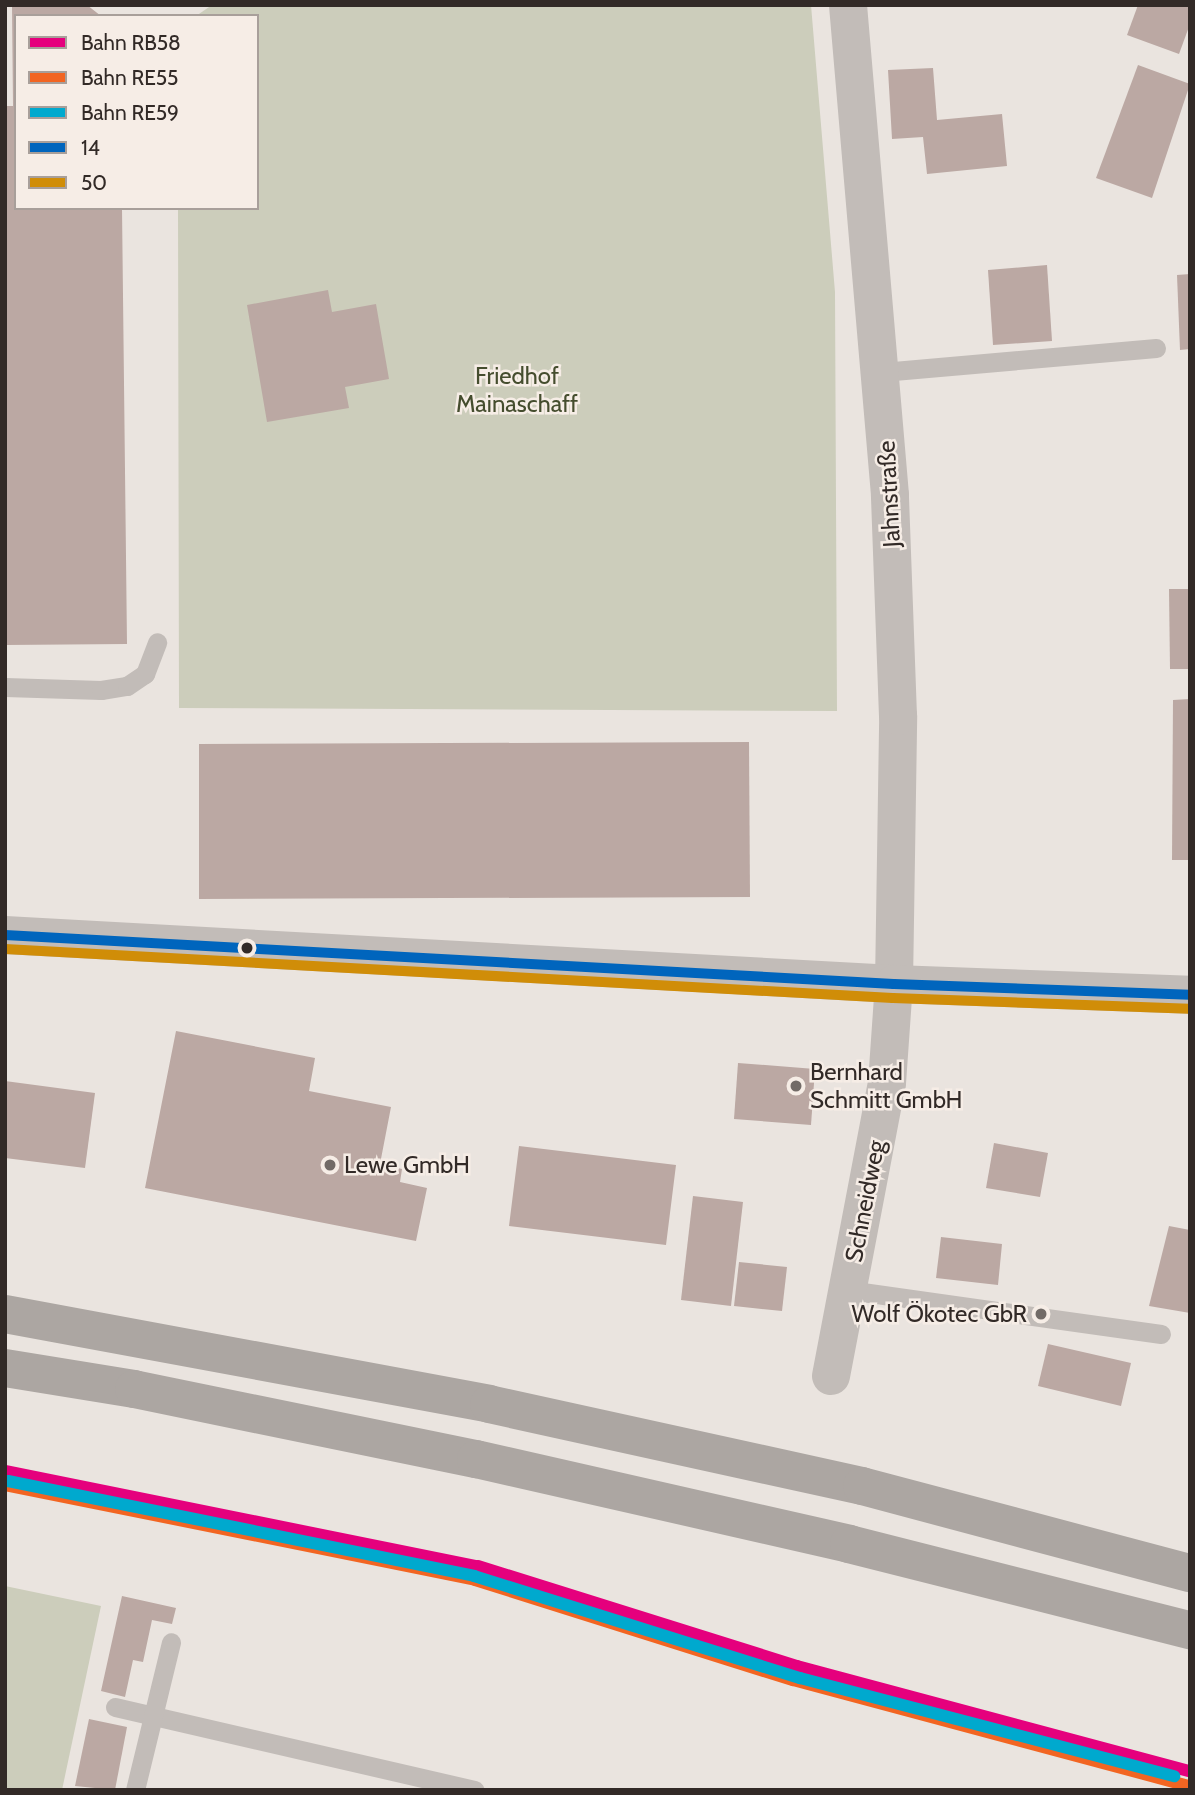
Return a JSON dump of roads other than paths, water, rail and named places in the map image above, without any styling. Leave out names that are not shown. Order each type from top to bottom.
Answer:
[{"type":"highway","points":[[5,1314],[489,1404],[862,1486],[1190,1573]]},
{"type":"highway","points":[[5,1368],[134,1389],[476,1459],[849,1544],[1190,1630]]},
{"type":"street","name":"Jahnstraße","points":[[848,5],[881,372],[898,716],[894,984]]},
{"type":"street","points":[[5,936],[894,984],[1190,995]]},
{"type":"street","name":"Schneidweg","points":[[831,1376],[887,1083],[894,984]]},
{"type":"lane","points":[[881,372],[1156,348]]},
{"type":"lane","points":[[5,687],[101,690],[127,685],[145,674],[157,642]]},
{"type":"lane","points":[[848,1290],[1161,1334]]},
{"type":"lane","points":[[135,1790],[171,1642]]},
{"type":"lane","points":[[115,1707],[475,1790]]},
{"type":"rail line","name":"RB58","points":[[5,1471],[478,1566],[797,1666],[1190,1771]]},
{"type":"rail line","name":"RE59","points":[[8,1481],[474,1576],[800,1678],[1174,1776]]},
{"type":"rail line","name":"RE55","points":[[5,1485],[475,1580],[793,1680],[1186,1785]]},
{"type":"place","name":"Bernhard Schmitt GmbH","points":[[796,1086]]},
{"type":"place","name":"Lewe GmbH","points":[[330,1165]]},
{"type":"place","name":"Wolf Ökotec GbR","points":[[1041,1314]]},
{"type":"park label","name":"Friedhof Mainaschaff","points":[[517,390]]}]
